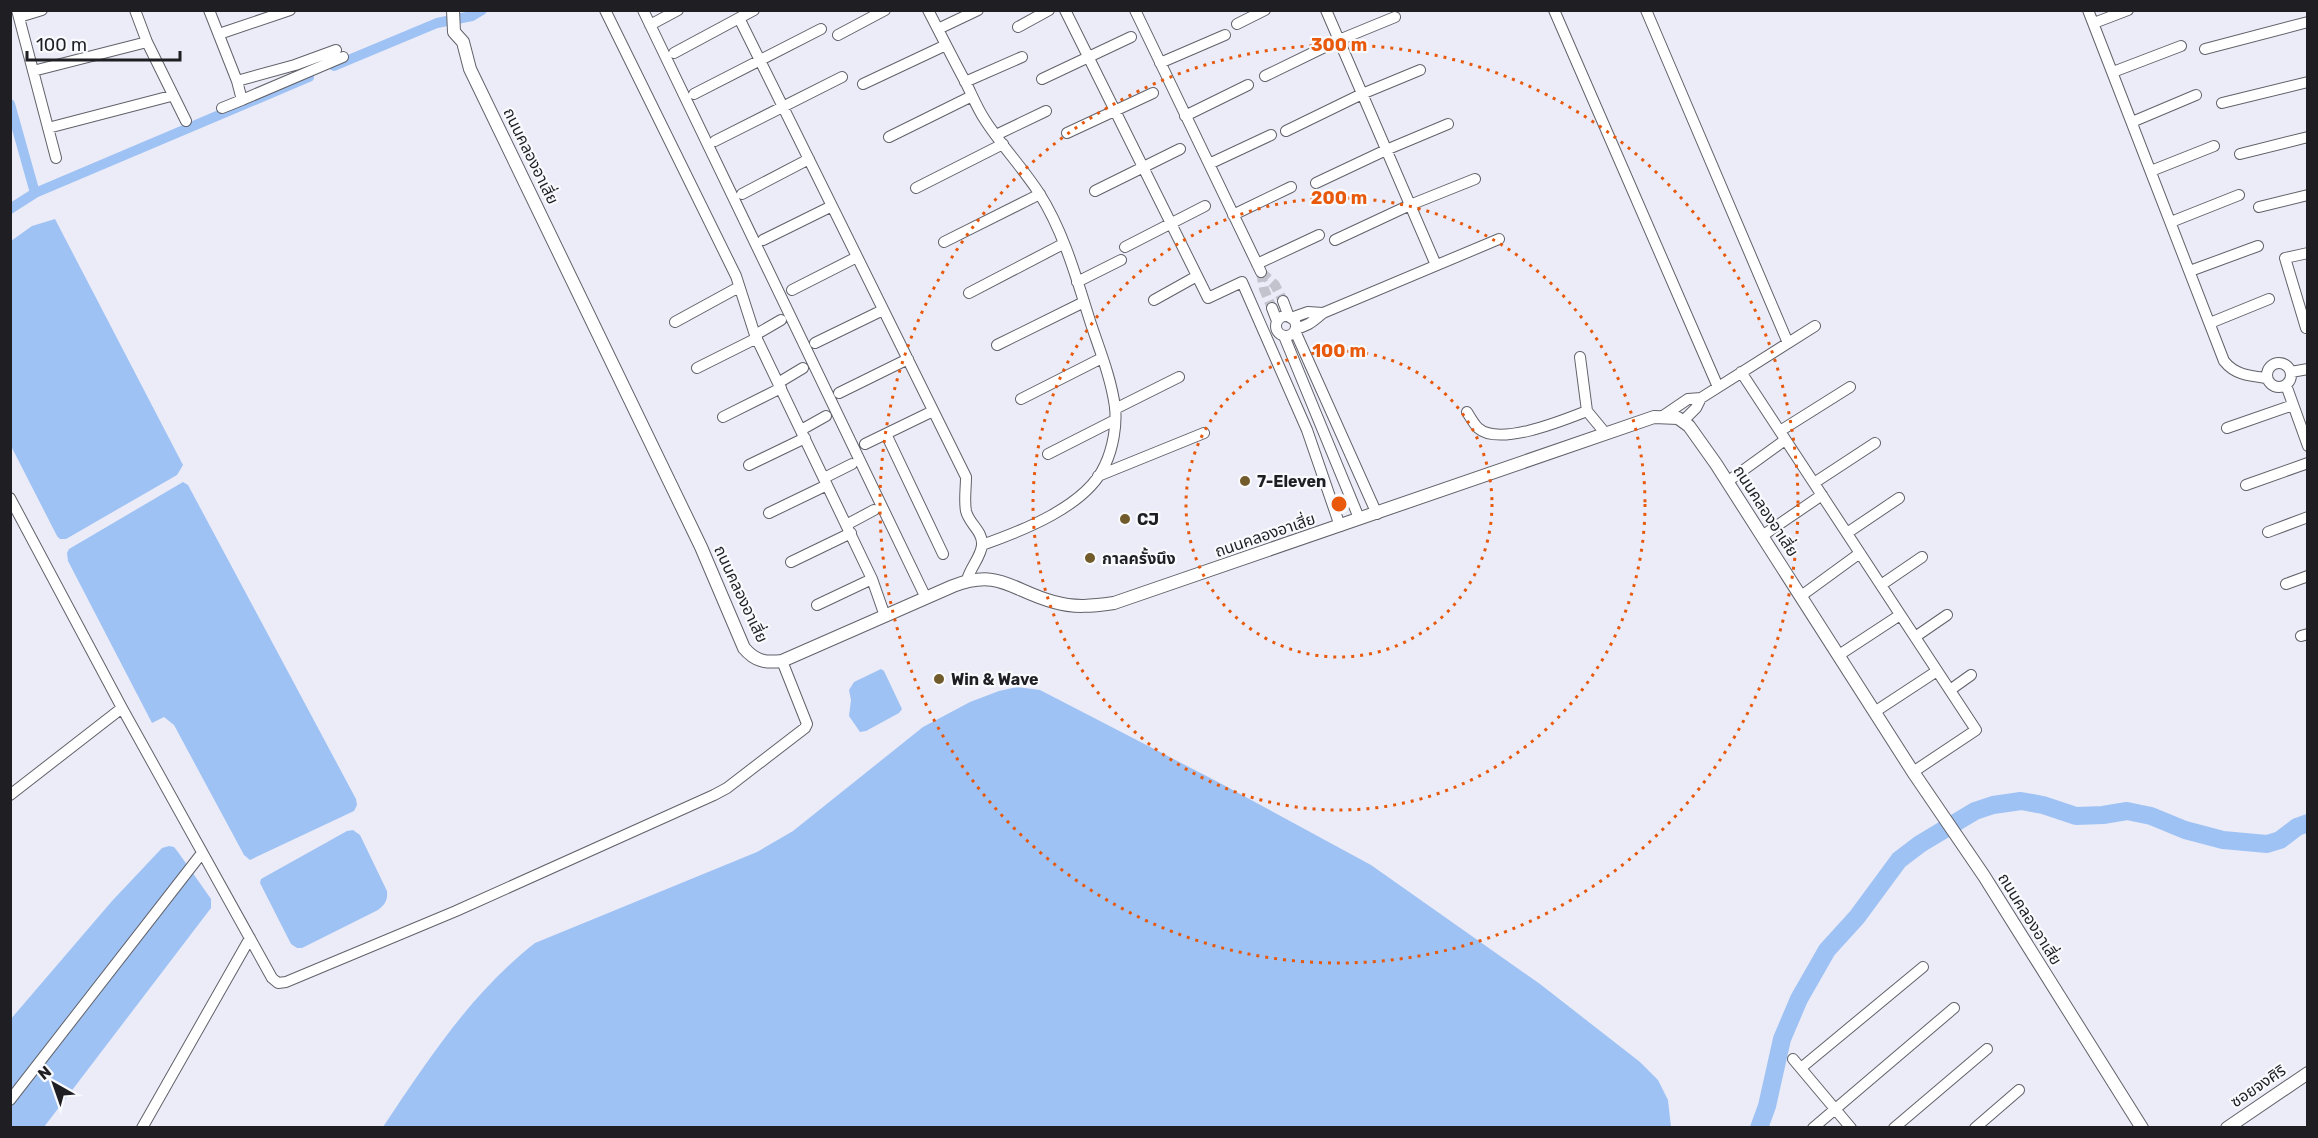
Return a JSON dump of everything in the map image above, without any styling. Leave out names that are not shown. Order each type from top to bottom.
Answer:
[{"type":"street","points":[[42,10],[18,14],[56,158]]},
{"type":"street","points":[[135,10],[171,96],[186,121]]},
{"type":"street","points":[[209,10],[237,81],[242,100]]},
{"type":"street","points":[[219,34],[290,10]]},
{"type":"street","points":[[605,10],[739,287],[756,337],[849,529],[872,579],[885,616]]},
{"type":"street","points":[[643,10],[926,598]]},
{"type":"street","points":[[650,26],[678,10]]},
{"type":"street","points":[[674,52],[754,10]]},
{"type":"street","points":[[838,35],[885,10]]},
{"type":"street","points":[[928,10],[984,120],[1040,194],[1063,244],[1084,302],[1110,381],[1115,414],[1110,449],[1098,477],[1071,502],[1048,517],[1025,529],[982,545]]},
{"type":"street","points":[[938,29],[978,10]]},
{"type":"street","points":[[1018,27],[1049,10]]},
{"type":"street","points":[[1065,10],[1208,298],[1242,282],[1307,430],[1340,526]]},
{"type":"street","points":[[1237,24],[1265,10]]},
{"type":"street","points":[[1326,10],[1436,265]]},
{"type":"street","points":[[1554,10],[1718,387]]},
{"type":"street","points":[[1646,10],[1788,343]]},
{"type":"street","points":[[2088,10],[2224,361],[2231,370],[2244,375],[2267,378]]},
{"type":"street","points":[[2094,23],[2128,10]]},
{"type":"street","name":"ถนนคลองอาเสี่ย","points":[[453,12],[454,32],[464,42],[470,69],[696,537],[744,648],[757,660],[782,661],[968,580],[993,579],[1053,602],[1072,606],[1090,607],[1114,603],[1654,417],[1678,418],[1697,435],[1944,819],[1984,876],[2142,1128]]},
{"type":"street","points":[[1140,12],[1160,63],[1259,268],[1319,235]]},
{"type":"street","points":[[1265,76],[1339,40],[1395,17]]},
{"type":"street","points":[[739,18],[966,477],[966,513],[981,535],[982,545],[970,570],[968,580]]},
{"type":"street","points":[[2205,49],[2307,22]]},
{"type":"street","points":[[694,94],[821,29]]},
{"type":"street","points":[[1160,63],[1225,35]]},
{"type":"street","points":[[1042,79],[1131,37]]},
{"type":"street","points":[[33,72],[147,42]]},
{"type":"street","points":[[863,84],[946,45]]},
{"type":"street","points":[[2113,72],[2181,46]]},
{"type":"street","points":[[222,108],[339,53],[237,81]]},
{"type":"street","points":[[965,82],[1022,57]]},
{"type":"street","points":[[1286,131],[1362,94],[1420,70]]},
{"type":"street","points":[[715,141],[842,77]]},
{"type":"street","points":[[2222,103],[2307,82]]},
{"type":"street","points":[[1185,116],[1248,85]]},
{"type":"street","points":[[1067,134],[1153,93]]},
{"type":"street","points":[[2132,122],[2196,94]]},
{"type":"street","points":[[48,128],[171,96]]},
{"type":"street","points":[[889,137],[972,96]]},
{"type":"street","points":[[916,188],[1046,111]]},
{"type":"street","points":[[1316,183],[1448,124]]},
{"type":"street","points":[[1209,164],[1271,135]]},
{"type":"street","points":[[2240,154],[2307,137]]},
{"type":"street","points":[[2151,171],[2214,146]]},
{"type":"street","points":[[1095,191],[1180,149]]},
{"type":"street","points":[[742,194],[809,159]]},
{"type":"street","points":[[1335,240],[1410,205],[1475,179]]},
{"type":"street","points":[[1233,215],[1291,187]]},
{"type":"street","points":[[944,242],[1040,194]]},
{"type":"street","points":[[2171,222],[2239,195]]},
{"type":"street","points":[[2259,207],[2307,195]]},
{"type":"street","points":[[763,240],[832,206]]},
{"type":"street","points":[[1125,247],[1205,206]]},
{"type":"street","points":[[1284,336],[1290,335],[1293,323],[1308,312],[1323,313],[1500,239]]},
{"type":"street","points":[[969,293],[1063,244]]},
{"type":"street","points":[[2190,271],[2258,246]]},
{"type":"street","points":[[2306,328],[2285,258],[2307,253]]},
{"type":"street","points":[[792,290],[857,257]]},
{"type":"street","points":[[1077,282],[1121,260]]},
{"type":"street","points":[[1154,300],[1197,276]]},
{"type":"street","points":[[675,322],[739,287]]},
{"type":"street","points":[[2210,323],[2269,299]]},
{"type":"street","points":[[1283,301],[1377,514]]},
{"type":"street","points":[[997,345],[1084,302]]},
{"type":"street","points":[[1272,308],[1277,321],[1277,329],[1284,336],[1359,518]]},
{"type":"street","points":[[815,343],[883,310]]},
{"type":"street","points":[[1277,321],[1284,317],[1293,323]]},
{"type":"street","points":[[697,368],[756,337],[781,320]]},
{"type":"street","points":[[1664,416],[1688,399],[1701,398],[1815,326]]},
{"type":"street","points":[[1580,357],[1587,411],[1606,434]]},
{"type":"street","points":[[1021,399],[1102,358]]},
{"type":"street","points":[[839,393],[908,359]]},
{"type":"street","points":[[2277,363],[2283,364],[2291,377],[2286,385],[2276,387],[2267,378],[2268,369],[2277,363]]},
{"type":"street","points":[[723,417],[779,386],[803,368]]},
{"type":"street","points":[[2290,372],[2307,369]]},
{"type":"street","points":[[1741,372],[1976,730],[1913,771]]},
{"type":"street","points":[[1048,454],[1179,377]]},
{"type":"street","points":[[2286,385],[2307,446]]},
{"type":"street","points":[[1727,482],[1783,435],[1850,387]]},
{"type":"street","points":[[1683,421],[1696,408],[1701,398]]},
{"type":"street","points":[[2227,428],[2293,405]]},
{"type":"street","points":[[865,444],[933,411]]},
{"type":"street","points":[[1467,412],[1479,429],[1496,435],[1524,432],[1587,411]]},
{"type":"street","points":[[749,465],[803,434],[826,416]]},
{"type":"street","points":[[1098,477],[1204,433]]},
{"type":"street","points":[[886,434],[943,554]]},
{"type":"street","points":[[1814,483],[1875,443]]},
{"type":"street","points":[[2246,485],[2307,462]]},
{"type":"street","points":[[769,513],[826,482],[852,464]]},
{"type":"street","points":[[1762,536],[1821,495]]},
{"type":"street","points":[[10,498],[202,853],[272,978],[278,983],[286,982],[456,911],[727,788],[805,728],[807,724],[782,661]]},
{"type":"street","points":[[1847,533],[1899,498]]},
{"type":"street","points":[[791,562],[849,529],[874,510]]},
{"type":"street","points":[[2268,532],[2307,517]]},
{"type":"street","points":[[1801,596],[1860,553]]},
{"type":"street","points":[[1881,585],[1922,557]]},
{"type":"street","points":[[2286,584],[2307,576]]},
{"type":"street","points":[[817,605],[872,579]]},
{"type":"street","points":[[1839,655],[1900,615]]},
{"type":"street","points":[[1915,637],[1947,615]]},
{"type":"street","points":[[1876,711],[1937,671]]},
{"type":"street","points":[[1950,690],[1971,675]]},
{"type":"street","points":[[10,795],[122,708]]},
{"type":"street","points":[[10,1100],[202,853]]},
{"type":"street","points":[[142,1128],[250,939]]},
{"type":"street","points":[[1851,1128],[1797,1063],[1923,967]]},
{"type":"street","points":[[1813,1128],[1954,1008]]},
{"type":"street","points":[[1894,1128],[1987,1049]]},
{"type":"street","name":"ซอยจงศิริ","points":[[2227,1128],[2307,1073]]},
{"type":"street","points":[[1975,1128],[2019,1090]]},
{"type":"water","points":[[55,219],[183,465],[177,475],[66,539],[60,539],[57,536],[11,446],[11,241],[32,226]]},
{"type":"water","points":[[183,482],[188,485],[356,799],[357,805],[354,811],[250,860],[244,855],[174,725],[164,717],[152,723],[68,561],[69,549]]},
{"type":"water","points":[[881,669],[902,709],[899,713],[860,732],[849,716],[851,700],[849,690],[854,682]]},
{"type":"water","points":[[1017,687],[1040,690],[1218,782],[1371,865],[1540,984],[1640,1062],[1658,1080],[1668,1100],[1671,1127],[383,1127],[434,1053],[471,1005],[512,962],[535,943],[757,852],[793,831],[923,727],[970,702]]},
{"type":"water","points":[[353,830],[360,835],[387,891],[386,900],[376,911],[302,948],[297,948],[291,944],[260,883],[261,879],[347,831]]},
{"type":"water","points":[[174,847],[178,852],[211,899],[211,908],[44,1127],[14,1127],[11,1125],[10,1020],[112,901],[162,848]]},
{"type":"waterway","points":[[334,66],[437,23],[472,16],[482,10]]},
{"type":"waterway","points":[[10,209],[35,193],[309,77]]},
{"type":"waterway","points":[[10,104],[35,193]]},
{"type":"waterway","points":[[1759,1128],[1767,1106],[1782,1039],[1799,999],[1827,950],[1857,917],[1899,860],[1920,844],[1975,811],[1993,805],[2021,801],[2043,805],[2076,816],[2127,811],[2151,816],[2185,830],[2223,840],[2267,844],[2280,840],[2297,827],[2308,823]]},
{"type":"tunnel","points":[[1261,272],[1264,289],[1272,308]]},
{"type":"tunnel","points":[[1261,272],[1275,285],[1283,301]]},
{"type":"place","name":"7-Eleven","points":[[1245,481]]},
{"type":"place","name":"CJ","points":[[1125,519]]},
{"type":"place","name":"กาลครั้งนึง","points":[[1090,558]]},
{"type":"place","name":"Win & Wave","points":[[939,679]]}]
